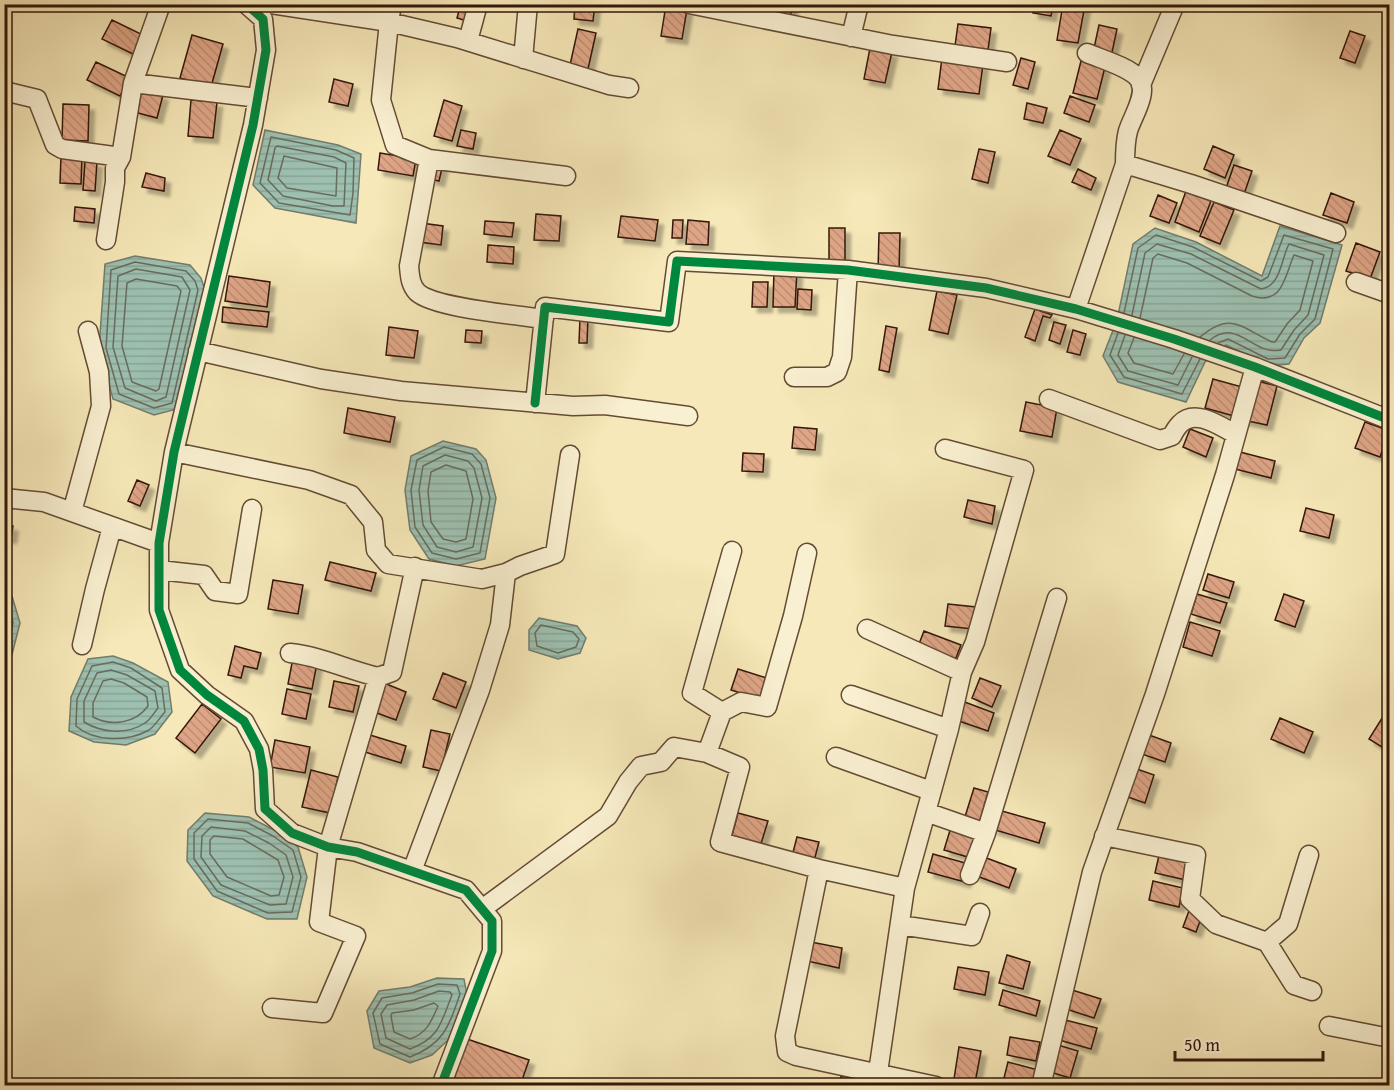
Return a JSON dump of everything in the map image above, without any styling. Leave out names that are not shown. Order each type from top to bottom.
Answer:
[{"type":"street","points":[[106,240],[115,168],[121,157],[134,83],[161,4]]},
{"type":"street","points":[[246,4],[263,19],[267,50],[258,98],[174,452],[159,543],[159,610],[180,670],[207,695],[244,721],[259,749],[263,770],[265,809],[292,833],[328,847],[357,852],[466,890],[492,921],[492,951],[441,1086]]},
{"type":"street","points":[[272,4],[391,13],[523,59],[609,85],[629,88]]},
{"type":"street","points":[[468,41],[478,4]]},
{"type":"street","points":[[523,59],[528,4]]},
{"type":"street","points":[[689,4],[931,52],[1007,62]]},
{"type":"street","points":[[851,37],[859,4]]},
{"type":"street","points":[[1141,85],[1175,4]]},
{"type":"street","points":[[391,13],[381,100],[395,145],[429,159],[566,176]]},
{"type":"street","points":[[1076,309],[1125,164],[1125,144],[1142,94],[1138,77],[1087,53]]},
{"type":"street","points":[[134,83],[258,98]]},
{"type":"street","points":[[4,91],[37,99],[55,145],[62,150],[121,157]]},
{"type":"street","points":[[429,159],[409,266],[410,282],[414,288],[430,300],[450,305],[544,319]]},
{"type":"street","points":[[1125,164],[1336,233]]},
{"type":"street","points":[[535,403],[545,307],[669,322],[677,261],[848,270],[986,288],[1076,309],[1174,339],[1389,420]]},
{"type":"street","points":[[794,377],[827,377],[837,372],[842,357],[848,270]]},
{"type":"street","points":[[1356,282],[1389,294]]},
{"type":"street","points":[[72,512],[101,406],[99,372],[88,332]]},
{"type":"street","points":[[198,351],[321,379],[401,391],[573,406],[605,405],[688,416]]},
{"type":"street","points":[[1041,1086],[1092,872],[1155,694],[1225,475],[1255,368]]},
{"type":"street","points":[[1049,399],[1160,440],[1172,436],[1181,422],[1192,418],[1206,419],[1235,434]]},
{"type":"street","points":[[877,1079],[905,888],[949,729],[962,672],[975,642],[1024,470],[945,449]]},
{"type":"street","points":[[174,452],[309,480],[351,495],[373,522],[376,549],[388,564],[482,579],[506,573],[555,554],[570,454]]},
{"type":"street","points":[[4,498],[44,502],[159,543]]},
{"type":"street","points":[[159,570],[204,575],[214,591],[238,594],[252,509]]},
{"type":"street","points":[[82,645],[112,527]]},
{"type":"street","points":[[722,712],[692,693],[732,551]]},
{"type":"street","points":[[707,753],[722,712],[741,702],[767,707],[793,616],[807,553]]},
{"type":"street","points":[[290,653],[309,655],[351,671],[378,678],[392,672],[415,567]]},
{"type":"street","points":[[412,871],[480,690],[500,626],[506,573]]},
{"type":"street","points":[[970,875],[986,833],[1057,598]]},
{"type":"street","points":[[867,629],[962,672]]},
{"type":"street","points":[[272,1008],[323,1013],[356,936],[319,922],[328,847],[378,678]]},
{"type":"street","points":[[851,695],[949,729]]},
{"type":"street","points":[[482,909],[608,816],[628,782],[641,766],[661,762],[674,747],[707,753],[740,767],[720,842],[819,869],[905,888]]},
{"type":"street","points":[[836,757],[931,791]]},
{"type":"street","points":[[926,812],[986,833]]},
{"type":"street","points":[[1104,836],[1196,855],[1190,899],[1216,924],[1267,942],[1294,985],[1312,991]]},
{"type":"street","points":[[1267,942],[1288,924],[1309,855]]},
{"type":"street","points":[[819,869],[785,1036],[787,1052],[877,1079],[936,1086]]},
{"type":"street","points":[[900,925],[972,936],[980,913]]},
{"type":"street","points":[[1329,1026],[1389,1038]]},
{"type":"water","points":[[265,130],[338,145],[361,154],[356,223],[275,208],[253,185]]},
{"type":"water","points":[[1280,226],[1342,245],[1320,323],[1304,338],[1289,364],[1268,366],[1226,345],[1205,362],[1186,402],[1118,382],[1103,356],[1117,320],[1133,244],[1155,228],[1196,242],[1262,276]]},
{"type":"water","points":[[135,256],[190,265],[201,278],[205,290],[177,409],[154,415],[113,399],[99,349],[105,264]]},
{"type":"water","points":[[443,441],[476,449],[486,460],[496,498],[485,559],[456,566],[429,559],[410,530],[405,490],[411,456]]},
{"type":"water","points":[[5,594],[12,596],[20,623],[5,676]]},
{"type":"water","points":[[539,618],[577,626],[586,638],[580,653],[558,659],[529,650],[529,630]]},
{"type":"water","points":[[113,656],[133,663],[168,682],[172,712],[155,734],[126,745],[94,742],[69,731],[71,697],[88,659]]},
{"type":"water","points":[[205,813],[249,817],[276,831],[298,847],[307,877],[297,919],[267,919],[213,896],[187,861],[188,830]]},
{"type":"water","points":[[437,978],[464,979],[467,995],[448,1040],[432,1055],[410,1063],[374,1048],[367,1011],[379,991],[410,987]]},
{"type":"building","points":[[575,4],[595,4],[593,21],[574,19]]},
{"type":"building","points":[[723,4],[757,4],[756,12]]},
{"type":"building","points":[[766,4],[793,4],[790,17],[765,11]]},
{"type":"building","points":[[1035,4],[1053,4],[1051,16],[1033,13]]},
{"type":"building","points":[[1063,4],[1085,5],[1078,43],[1057,40]]},
{"type":"building","points":[[666,5],[687,9],[682,39],[661,36]]},
{"type":"building","points":[[460,7],[477,12],[474,23],[457,18]]},
{"type":"building","points":[[112,20],[143,35],[133,54],[102,39]]},
{"type":"building","points":[[958,24],[991,28],[988,50],[955,46]]},
{"type":"building","points":[[1099,25],[1117,29],[1111,57],[1093,53]]},
{"type":"building","points":[[578,29],[596,33],[588,69],[570,65]]},
{"type":"building","points":[[1350,31],[1365,36],[1355,63],[1340,58]]},
{"type":"building","points":[[192,35],[223,44],[211,87],[180,78]]},
{"type":"building","points":[[870,48],[892,52],[885,83],[864,79]]},
{"type":"building","points":[[942,58],[983,64],[979,94],[938,89]]},
{"type":"building","points":[[1021,58],[1035,62],[1028,89],[1013,85]]},
{"type":"building","points":[[1081,61],[1105,67],[1097,99],[1073,93]]},
{"type":"building","points":[[96,62],[130,78],[120,96],[87,80]]},
{"type":"building","points":[[334,79],[353,84],[348,106],[329,102]]},
{"type":"building","points":[[140,89],[163,95],[157,118],[134,112]]},
{"type":"building","points":[[1070,96],[1095,105],[1089,122],[1064,113]]},
{"type":"building","points":[[191,100],[217,102],[213,138],[188,136]]},
{"type":"building","points":[[444,100],[462,106],[452,141],[434,136]]},
{"type":"building","points":[[1027,103],[1047,108],[1043,123],[1024,119]]},
{"type":"building","points":[[63,104],[89,105],[88,141],[62,140]]},
{"type":"building","points":[[461,130],[476,133],[473,149],[457,146]]},
{"type":"building","points":[[1060,130],[1081,139],[1070,165],[1048,156]]},
{"type":"building","points":[[1213,146],[1234,155],[1225,178],[1204,169]]},
{"type":"building","points":[[979,149],[995,152],[988,183],[972,179]]},
{"type":"building","points":[[380,153],[416,159],[413,176],[378,170]]},
{"type":"building","points":[[61,156],[82,156],[81,184],[60,183]]},
{"type":"building","points":[[85,161],[97,162],[95,191],[83,190]]},
{"type":"building","points":[[433,162],[443,164],[439,181],[430,179]]},
{"type":"building","points":[[1234,165],[1252,171],[1242,200],[1224,194]]},
{"type":"building","points":[[1078,169],[1096,178],[1091,190],[1072,182]]},
{"type":"building","points":[[146,173],[165,178],[164,191],[142,187]]},
{"type":"building","points":[[1186,191],[1211,201],[1199,232],[1175,222]]},
{"type":"building","points":[[1331,193],[1354,202],[1347,223],[1323,215]]},
{"type":"building","points":[[1158,195],[1177,203],[1169,223],[1150,216]]},
{"type":"building","points":[[1214,202],[1234,210],[1220,244],[1200,236]]},
{"type":"building","points":[[75,207],[95,209],[94,223],[74,221]]},
{"type":"building","points":[[536,214],[561,216],[559,241],[534,240]]},
{"type":"building","points":[[621,216],[658,220],[655,241],[618,237]]},
{"type":"building","points":[[673,220],[683,220],[682,238],[672,238]]},
{"type":"building","points":[[688,220],[709,222],[708,245],[686,244]]},
{"type":"building","points":[[485,221],[514,223],[512,237],[484,234]]},
{"type":"building","points":[[421,223],[443,226],[441,245],[419,242]]},
{"type":"building","points":[[829,228],[845,228],[845,265],[829,265]]},
{"type":"building","points":[[879,233],[900,233],[899,271],[878,271]]},
{"type":"building","points":[[1356,243],[1380,252],[1370,279],[1346,271]]},
{"type":"building","points":[[488,245],[514,247],[513,264],[487,262]]},
{"type":"building","points":[[774,269],[797,270],[795,307],[773,307]]},
{"type":"building","points":[[229,276],[270,282],[267,307],[225,301]]},
{"type":"building","points":[[753,282],[768,282],[767,307],[752,307]]},
{"type":"building","points":[[798,289],[812,290],[811,310],[797,309]]},
{"type":"building","points":[[937,291],[957,295],[948,334],[929,330]]},
{"type":"building","points":[[223,307],[269,312],[267,327],[222,322]]},
{"type":"building","points":[[1035,309],[1052,315],[1050,318],[1043,316],[1035,341],[1025,337]]},
{"type":"building","points":[[580,318],[588,318],[587,343],[579,343]]},
{"type":"building","points":[[1054,322],[1066,325],[1060,344],[1049,340]]},
{"type":"building","points":[[886,326],[897,328],[889,372],[879,370]]},
{"type":"building","points":[[389,327],[418,331],[414,358],[386,355]]},
{"type":"building","points":[[466,330],[482,331],[481,343],[465,342]]},
{"type":"building","points":[[1073,330],[1086,334],[1080,355],[1067,352]]},
{"type":"building","points":[[1213,379],[1242,387],[1234,416],[1205,408]]},
{"type":"building","points":[[1253,380],[1277,386],[1267,425],[1243,420]]},
{"type":"building","points":[[1026,402],[1057,408],[1052,437],[1020,431]]},
{"type":"building","points":[[348,408],[395,417],[390,442],[344,433]]},
{"type":"building","points":[[1365,422],[1390,431],[1380,457],[1355,448]]},
{"type":"building","points":[[794,427],[817,429],[815,450],[792,448]]},
{"type":"building","points":[[1190,429],[1213,438],[1206,457],[1183,447]]},
{"type":"building","points":[[1240,452],[1275,461],[1271,478],[1235,469]]},
{"type":"building","points":[[743,453],[764,454],[763,472],[742,471]]},
{"type":"building","points":[[137,480],[149,485],[140,506],[128,501]]},
{"type":"building","points":[[968,500],[995,506],[992,524],[964,517]]},
{"type":"building","points":[[1306,508],[1334,515],[1329,538],[1300,531]]},
{"type":"building","points":[[4,524],[13,526],[11,538],[4,537]]},
{"type":"building","points":[[330,562],[376,573],[371,591],[325,580]]},
{"type":"building","points":[[1208,574],[1234,582],[1229,598],[1203,590]]},
{"type":"building","points":[[273,580],[303,585],[298,614],[268,609]]},
{"type":"building","points":[[1197,594],[1227,603],[1220,623],[1191,614]]},
{"type":"building","points":[[1284,594],[1304,601],[1295,627],[1275,620]]},
{"type":"building","points":[[948,604],[976,607],[973,629],[945,626]]},
{"type":"building","points":[[1190,622],[1220,631],[1212,656],[1183,647]]},
{"type":"building","points":[[924,631],[961,645],[954,663],[917,649]]},
{"type":"building","points":[[235,646],[261,653],[257,669],[244,666],[241,678],[228,675]]},
{"type":"building","points":[[293,658],[317,663],[312,689],[288,684]]},
{"type":"building","points":[[738,669],[773,680],[766,701],[731,690]]},
{"type":"building","points":[[443,673],[466,682],[456,708],[433,699]]},
{"type":"building","points":[[980,678],[1001,686],[992,707],[972,698]]},
{"type":"building","points":[[334,681],[359,686],[353,712],[329,707]]},
{"type":"building","points":[[384,683],[406,692],[396,720],[374,712]]},
{"type":"building","points":[[287,689],[311,694],[306,719],[282,714]]},
{"type":"building","points":[[962,701],[994,713],[988,731],[956,720]]},
{"type":"building","points":[[202,704],[221,719],[195,753],[176,738]]},
{"type":"building","points":[[1390,707],[1390,752],[1369,739]]},
{"type":"building","points":[[1280,718],[1313,732],[1304,753],[1271,739]]},
{"type":"building","points":[[431,730],[450,734],[441,771],[423,767]]},
{"type":"building","points":[[370,735],[406,746],[401,763],[365,752]]},
{"type":"building","points":[[1149,735],[1171,743],[1165,762],[1142,754]]},
{"type":"building","points":[[275,740],[310,747],[305,773],[270,767]]},
{"type":"building","points":[[1134,768],[1154,775],[1145,803],[1125,796]]},
{"type":"building","points":[[311,770],[338,777],[330,813],[302,807]]},
{"type":"building","points":[[974,788],[988,792],[978,828],[963,823]]},
{"type":"building","points":[[998,810],[1045,823],[1039,843],[992,829]]},
{"type":"building","points":[[738,813],[768,821],[760,847],[731,839]]},
{"type":"building","points":[[951,827],[977,835],[971,858],[944,850]]},
{"type":"building","points":[[797,837],[819,842],[813,865],[791,860]]},
{"type":"building","points":[[1160,851],[1191,858],[1186,880],[1155,873]]},
{"type":"building","points":[[933,854],[969,864],[965,882],[928,872]]},
{"type":"building","points":[[981,856],[1016,869],[1009,888],[974,875]]},
{"type":"building","points":[[1153,881],[1183,888],[1179,907],[1149,900]]},
{"type":"building","points":[[1190,908],[1203,913],[1196,932],[1183,927]]},
{"type":"building","points":[[811,942],[842,948],[839,968],[807,961]]},
{"type":"building","points":[[1007,955],[1030,962],[1023,989],[999,983]]},
{"type":"building","points":[[958,967],[989,972],[985,995],[954,989]]},
{"type":"building","points":[[1003,990],[1040,1001],[1036,1016],[999,1005]]},
{"type":"building","points":[[1072,990],[1101,999],[1094,1018],[1066,1009]]},
{"type":"building","points":[[1065,1020],[1097,1028],[1091,1049],[1059,1040]]},
{"type":"building","points":[[1010,1037],[1040,1042],[1036,1061],[1007,1055]]},
{"type":"building","points":[[467,1039],[529,1060],[520,1086],[476,1086],[454,1078]]},
{"type":"building","points":[[1058,1045],[1078,1051],[1070,1078],[1050,1072]]},
{"type":"building","points":[[959,1047],[981,1051],[975,1083],[954,1079]]},
{"type":"building","points":[[1008,1062],[1042,1071],[1038,1086],[1002,1086]]},
{"type":"building","points":[[841,1076],[862,1078],[861,1086],[840,1086]]},
{"type":"cycle path","points":[[246,4],[263,19],[266,50],[253,125],[174,452],[159,543],[159,610],[180,670],[207,695],[244,721],[259,749],[263,770],[265,809],[292,833],[328,847],[357,852],[466,890],[492,921],[492,951],[441,1086]]},
{"type":"cycle path","points":[[535,403],[545,307],[669,322],[677,261],[848,270],[986,288],[1076,309],[1174,339],[1255,367],[1390,420]]}]
